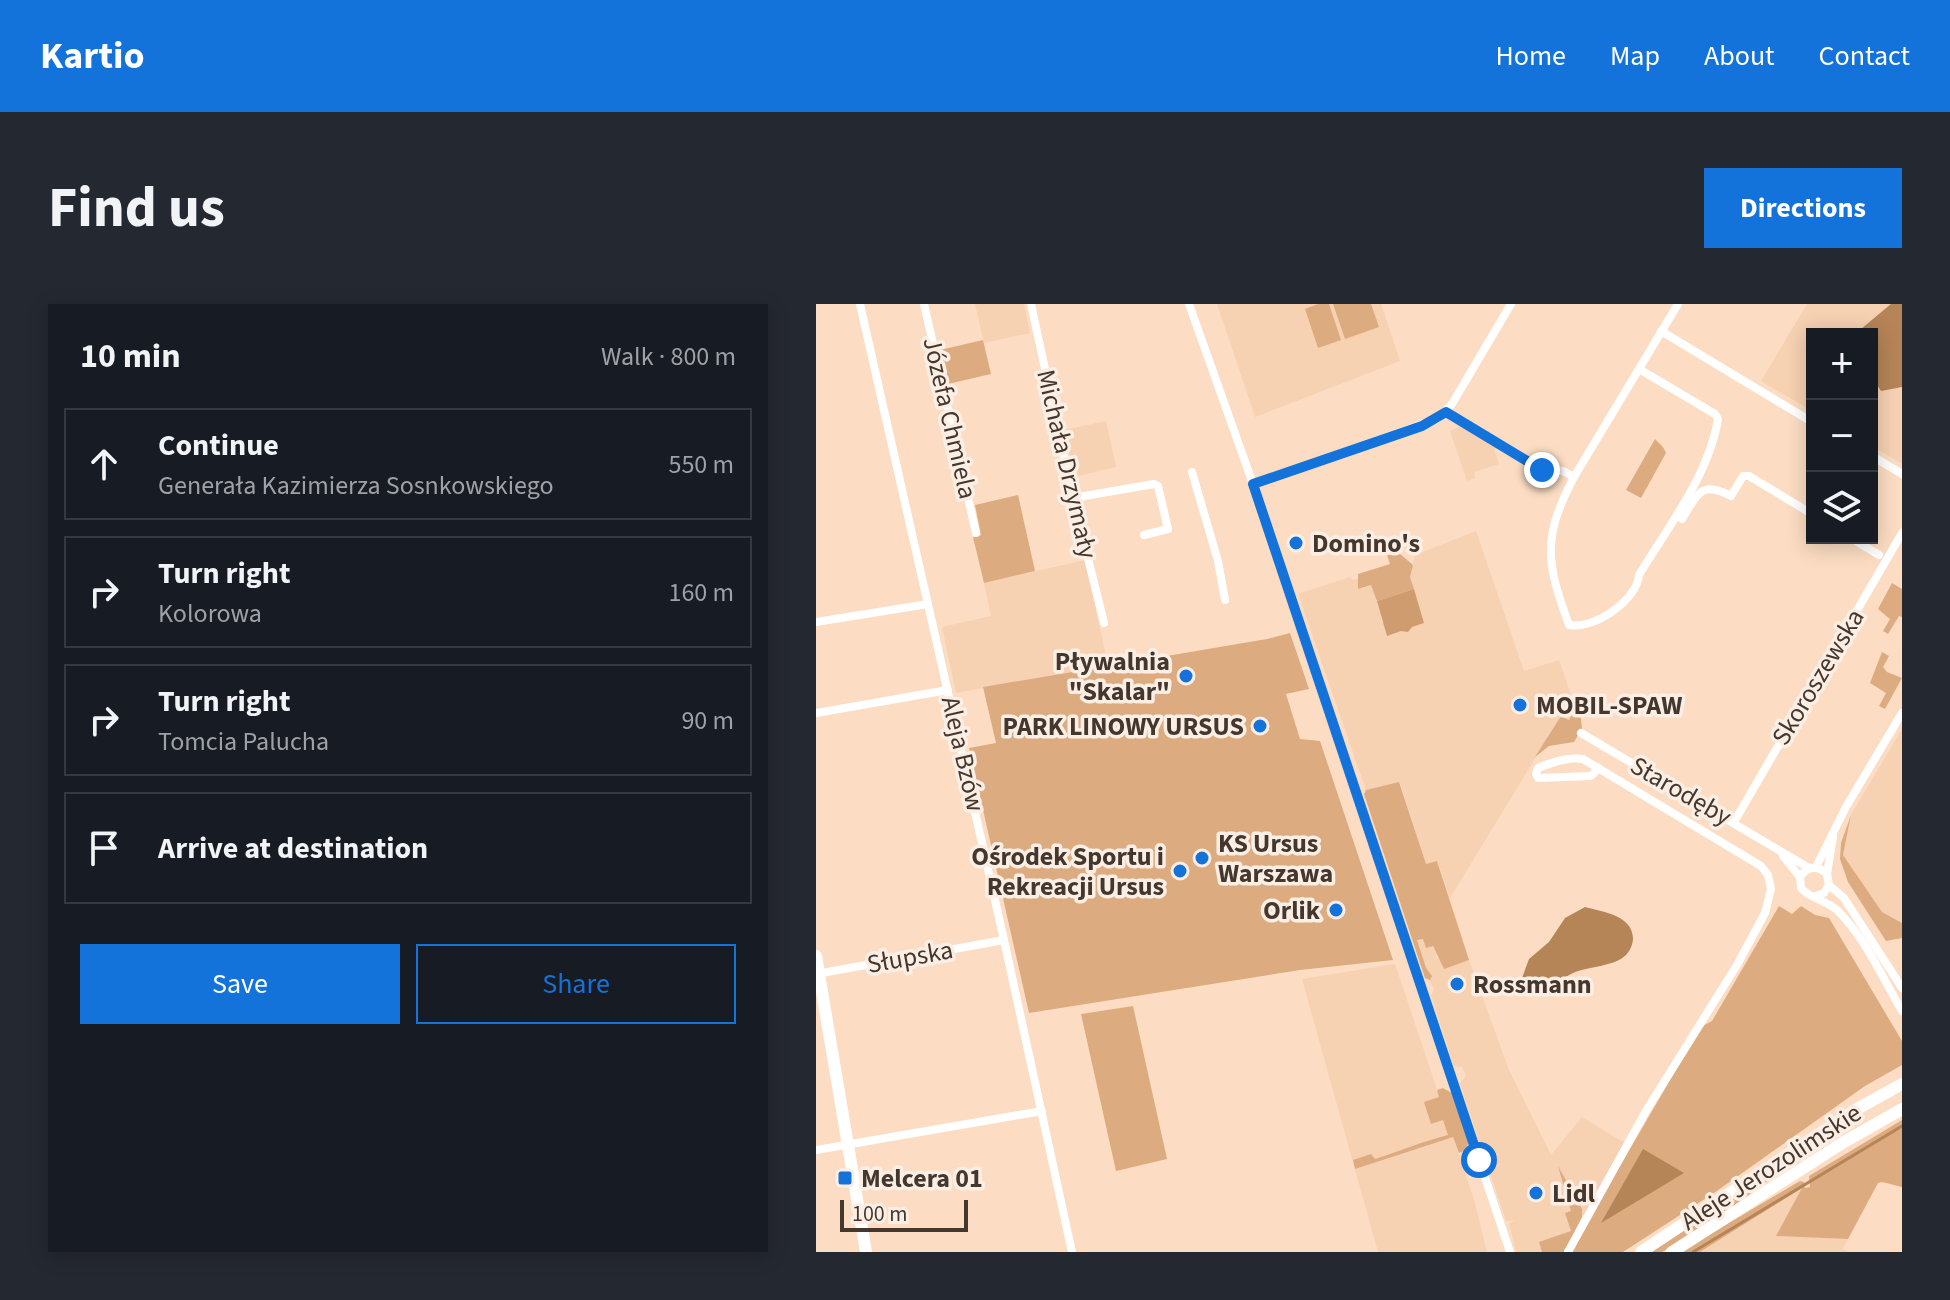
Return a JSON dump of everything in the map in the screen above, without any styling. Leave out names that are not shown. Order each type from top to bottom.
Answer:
[{"type":"main road","points":[[816,956],[866,1252]]},
{"type":"main road","name":"Aleje Jerozolimskie","points":[[1641,1252],[1857,1109],[1902,1084]]},
{"type":"main road","name":"Aleje Jerozolimskie","points":[[1672,1252],[1844,1142],[1902,1109]]},
{"type":"street","name":"Aleja Bzów","points":[[860,304],[1072,1252]]},
{"type":"street","name":"Józefa Chmiela","points":[[924,304],[976,533]]},
{"type":"street","name":"Michała Drzymały","points":[[1031,304],[1104,623]]},
{"type":"street","points":[[1189,304],[1253,484],[1510,1252]]},
{"type":"street","points":[[1253,484],[1422,426],[1446,412],[1511,304]]},
{"type":"street","points":[[1639,369],[1715,414],[1718,423],[1706,460],[1639,575],[1639,583],[1608,616],[1579,626],[1569,625],[1555,585],[1550,551],[1554,520],[1574,477],[1678,304]]},
{"type":"street","points":[[1661,331],[1806,418]]},
{"type":"street","points":[[1446,412],[1543,470],[1563,471],[1574,477]]},
{"type":"street","points":[[1878,460],[1902,474]]},
{"type":"street","points":[[1192,472],[1218,561],[1225,600]]},
{"type":"street","points":[[1682,519],[1700,491],[1717,489],[1731,496],[1743,476],[1749,476],[1806,510]]},
{"type":"street","points":[[1073,498],[1154,484],[1158,486],[1168,529],[1144,535]]},
{"type":"street","name":"Skoroszewska","points":[[1734,822],[1902,533]]},
{"type":"street","points":[[1861,544],[1879,555]]},
{"type":"street","points":[[816,622],[928,604]]},
{"type":"street","points":[[816,713],[948,690]]},
{"type":"street","points":[[1902,713],[1812,868],[1800,877],[1805,893],[1836,909],[1851,926],[1902,1011]]},
{"type":"street","name":"Starodęby","points":[[1581,733],[1812,868]]},
{"type":"street","points":[[1568,1252],[1652,1102],[1737,965],[1770,899],[1768,875],[1761,866],[1599,768],[1579,758],[1554,761],[1538,768],[1536,774],[1538,778],[1591,776],[1599,768]]},
{"type":"street","points":[[1554,761],[1555,777]]},
{"type":"street","points":[[1836,826],[1827,874],[1829,885],[1844,898],[1902,988]]},
{"type":"street","name":"Starodęby","points":[[1780,851],[1800,877]]},
{"type":"street","points":[[1812,868],[1827,874]]},
{"type":"street","points":[[1816,896],[1824,893],[1829,885]]},
{"type":"street","name":"Słupska","points":[[818,974],[1004,940]]},
{"type":"street","points":[[816,1150],[1042,1111]]},
{"type":"shaded area","points":[[975,304],[1024,304],[1030,333],[984,343]]},
{"type":"shaded area","points":[[1217,304],[1381,304],[1400,361],[1255,417]]},
{"type":"shaded area","points":[[1329,304],[1341,340],[1318,348],[1305,309]]},
{"type":"shaded area","points":[[1333,304],[1371,304],[1379,327],[1345,339]]},
{"type":"shaded area","points":[[1807,304],[1902,304],[1902,464],[1878,450],[1878,328],[1806,328],[1806,407],[1761,381]]},
{"type":"shaded area","points":[[1891,304],[1902,304],[1902,387],[1881,391],[1878,386],[1878,328],[1862,328]]},
{"type":"shaded area","points":[[983,340],[991,374],[948,384],[940,350]]},
{"type":"shaded area","points":[[1106,421],[1116,467],[1074,477],[1064,430]]},
{"type":"shaded area","points":[[1463,425],[1498,447],[1494,449],[1499,464],[1474,472],[1475,478],[1467,481],[1450,431]]},
{"type":"shaded area","points":[[1655,439],[1666,453],[1641,498],[1626,490]]},
{"type":"shaded area","points":[[1018,495],[1035,571],[984,583],[973,537],[981,535],[975,505]]},
{"type":"shaded area","points":[[1476,531],[1524,671],[1559,660],[1576,709],[1570,720],[1561,716],[1450,898],[1438,862],[1426,865],[1400,782],[1366,790],[1298,594],[1350,577],[1358,579],[1359,589],[1372,585],[1381,610],[1381,622],[1412,627],[1424,623],[1410,577],[1415,555]]},
{"type":"shaded area","points":[[1400,554],[1413,565],[1410,577],[1414,589],[1377,601],[1371,585],[1358,589],[1358,574],[1390,564],[1387,555]]},
{"type":"shaded area","points":[[1085,560],[1108,665],[956,693],[942,627],[991,616],[984,583]]},
{"type":"shaded area","points":[[1892,583],[1902,589],[1902,617],[1899,616],[1888,634],[1883,631],[1890,619],[1878,609]]},
{"type":"shaded area","points":[[1414,589],[1424,623],[1408,632],[1387,636],[1377,601]]},
{"type":"shaded area","name":"Ośrodek Sportu i Rekreacji Ursus","points":[[1290,633],[1309,689],[1286,694],[1300,739],[1320,741],[1393,960],[1300,970],[1029,1013],[969,748],[996,743],[983,687]]},
{"type":"shaded area","points":[[1882,652],[1889,656],[1883,667],[1902,678],[1885,709],[1879,706],[1886,693],[1870,683]]},
{"type":"shaded area","points":[[1576,709],[1580,711],[1582,728],[1574,742],[1549,746],[1535,757],[1561,716],[1569,720]]},
{"type":"shaded area","points":[[1902,729],[1902,923],[1882,912],[1843,855],[1851,815]]},
{"type":"shaded area","points":[[1399,782],[1426,864],[1437,861],[1469,960],[1444,969],[1433,946],[1426,948],[1423,939],[1417,940],[1426,968],[1432,976],[1430,980],[1425,978],[1364,794],[1366,790]]},
{"type":"shaded area","points":[[1851,815],[1843,855],[1882,912],[1902,923],[1902,938],[1886,941],[1848,882],[1840,859],[1841,843]]},
{"type":"shaded area","points":[[1779,906],[1792,914],[1801,906],[1815,915],[1829,918],[1902,1041],[1902,1065],[1865,1086],[1714,1193],[1623,1252],[1570,1252],[1701,1027],[1712,1021]]},
{"type":"shaded area","points":[[1585,907],[1608,913],[1628,924],[1633,938],[1627,953],[1615,962],[1573,973],[1544,992],[1531,994],[1524,991],[1522,978],[1529,959],[1549,942],[1565,918]]},
{"type":"shaded area","points":[[1423,938],[1433,946],[1444,968],[1469,960],[1509,1070],[1551,1155],[1582,1117],[1631,1147],[1589,1217],[1582,1214],[1564,1252],[1516,1252],[1509,1223],[1516,1220],[1506,1221],[1490,1173],[1495,1163],[1490,1150],[1481,1146],[1460,1083],[1466,1076],[1462,1067],[1454,1066],[1431,995],[1434,990],[1425,978],[1413,942]]},
{"type":"shaded area","points":[[1395,964],[1475,1203],[1487,1252],[1378,1252],[1302,979]]},
{"type":"shaded area","points":[[1133,1006],[1167,1159],[1116,1171],[1081,1014]]},
{"type":"shaded area","points":[[1443,1088],[1452,1093],[1469,1143],[1464,1151],[1459,1153],[1453,1137],[1355,1169],[1353,1160],[1371,1154],[1375,1159],[1448,1135],[1443,1120],[1431,1124],[1424,1102],[1439,1097],[1437,1090]]},
{"type":"shaded area","points":[[1902,1120],[1902,1187],[1878,1183],[1848,1239],[1776,1236],[1802,1188],[1700,1252],[1680,1252],[1800,1181],[1804,1182],[1805,1188],[1810,1187],[1809,1176]]},
{"type":"shaded area","points":[[1819,1143],[1735,1205],[1662,1252],[1651,1252]]},
{"type":"shaded area","points":[[1643,1149],[1684,1173],[1601,1223]]},
{"type":"shaded area","points":[[1558,1166],[1582,1209],[1582,1217],[1564,1252],[1542,1252],[1539,1242],[1571,1231],[1565,1213],[1571,1211]]},
{"type":"shaded area","points":[[1803,1187],[1776,1236],[1848,1239],[1843,1249],[1849,1252],[1700,1252]]},
{"type":"waterway","points":[[1693,1252],[1902,1126]]},
{"type":"place","name":"Domino's","points":[[1296,543]]},
{"type":"place","name":"Pływalnia \"Skalar\"","points":[[1186,676]]},
{"type":"place","name":"MOBIL-SPAW","points":[[1520,705]]},
{"type":"place","name":"PARK LINOWY URSUS","points":[[1260,726]]},
{"type":"place","name":"KS Ursus Warszawa","points":[[1202,858]]},
{"type":"place","name":"Ośrodek Sportu i Rekreacji Ursus","points":[[1180,871]]},
{"type":"place","name":"Orlik","points":[[1336,910]]},
{"type":"place","name":"Rossmann","points":[[1457,984]]},
{"type":"place","name":"Melcera 01","points":[[845,1178]]},
{"type":"place","name":"Lidl","points":[[1536,1193]]},
{"type":"route","points":[[1479,1160],[1253,484],[1422,426],[1446,412],[1542,470]]}]
